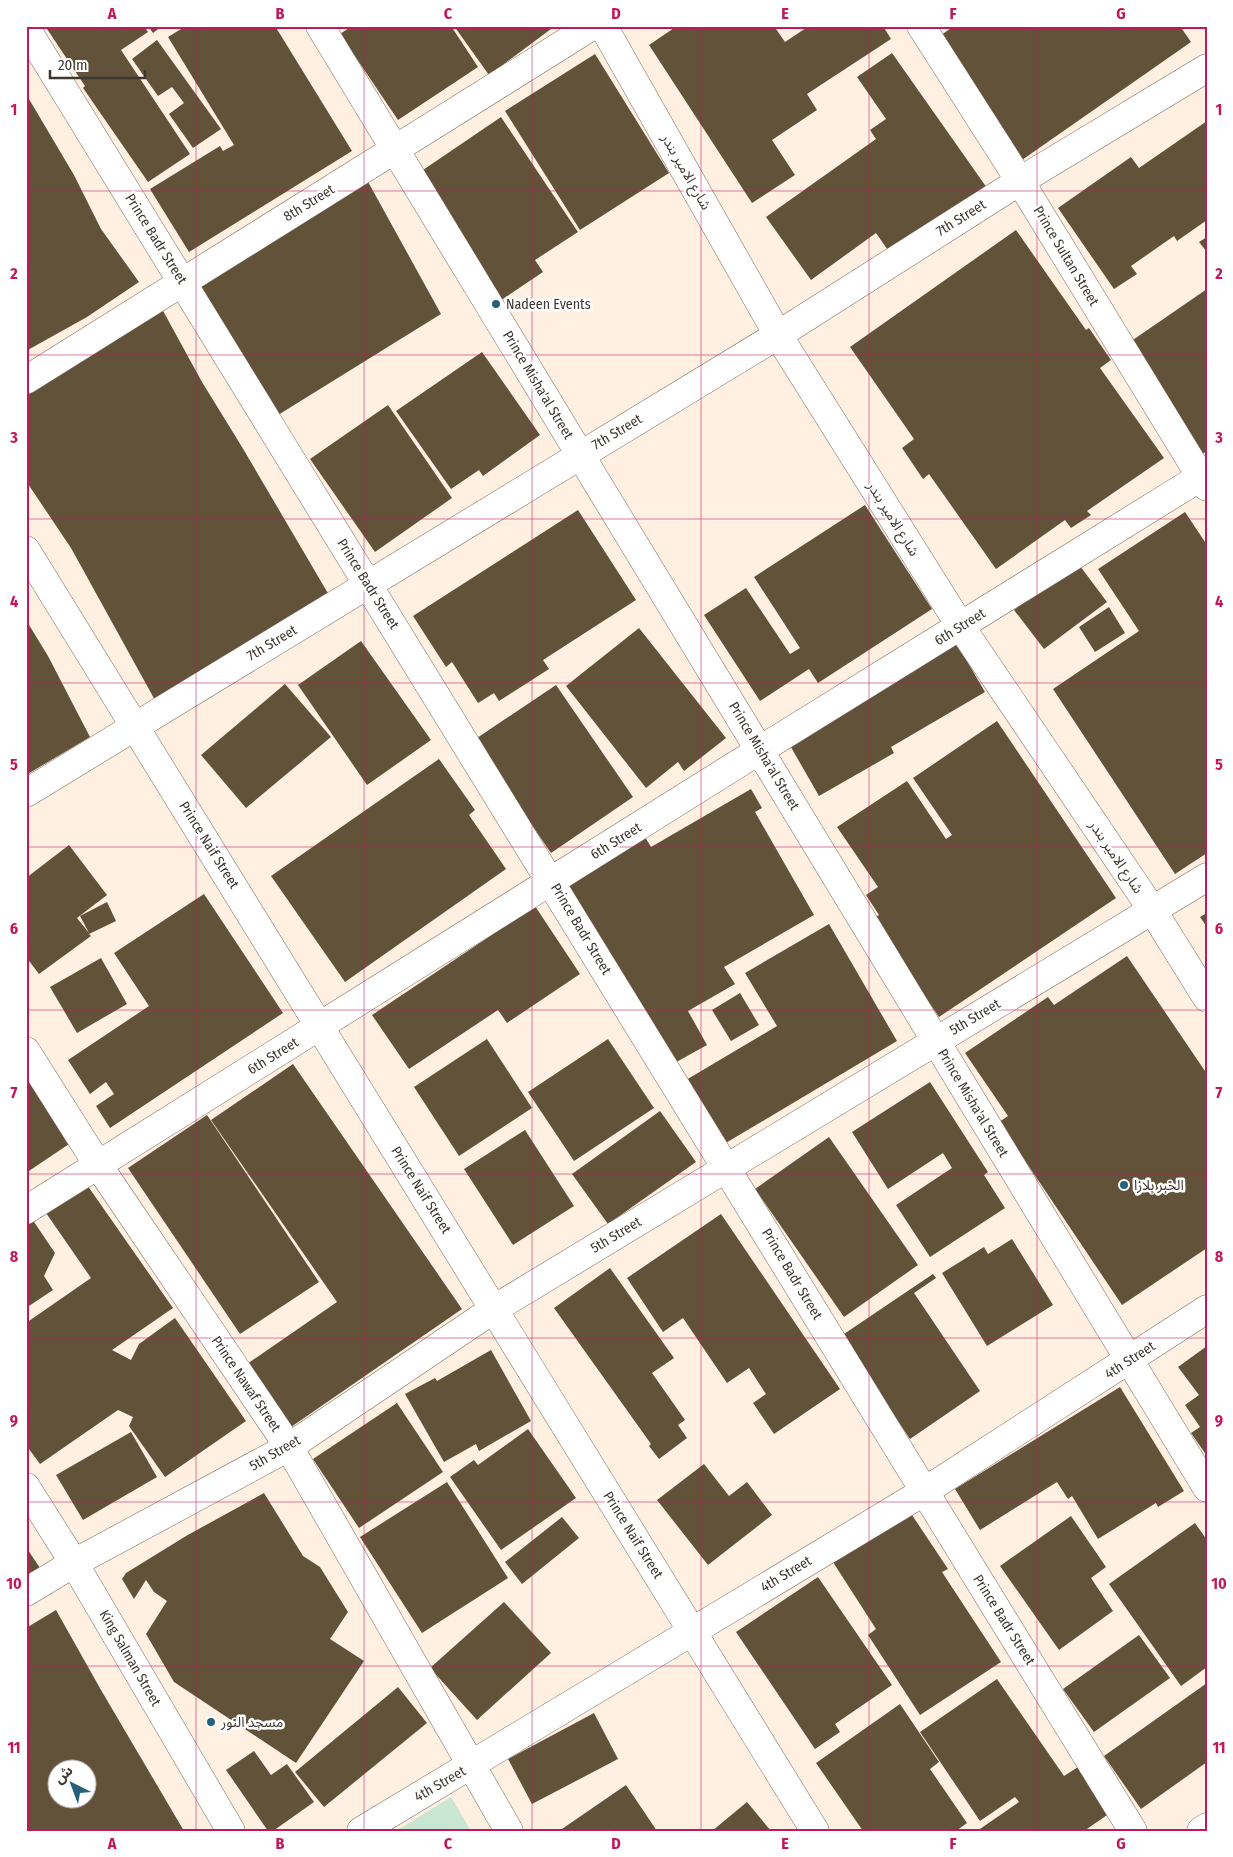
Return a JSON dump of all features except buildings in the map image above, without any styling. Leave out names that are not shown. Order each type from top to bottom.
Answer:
[{"type":"street","name":"Prince Misha'al Street","points":[[320,26],[1207,1488]]},
{"type":"street","name":"8th Street","points":[[26,380],[592,26]]},
{"type":"street","name":"شارع الامير بندر","points":[[603,26],[778,334],[961,627],[1153,911],[1207,998]]},
{"type":"street","name":"Prince Sultan Street","points":[[921,26],[1020,181],[1205,479]]},
{"type":"street","name":"Prince Badr Street","points":[[26,28],[1134,1831]]},
{"type":"street","name":"7th Street","points":[[26,793],[778,334],[1020,181],[1207,68]]},
{"type":"street","name":"6th Street","points":[[26,1210],[760,750],[1205,479]]},
{"type":"street","name":"Prince Naif Street","points":[[26,550],[815,1831]]},
{"type":"street","name":"5th Street","points":[[26,1592],[74,1563],[289,1447],[494,1309],[1207,877]]},
{"type":"street","name":"Prince Nawaf Street","points":[[26,1051],[98,1165],[289,1447],[508,1831]]},
{"type":"street","name":"4th Street","points":[[361,1831],[925,1491],[1207,1309]]},
{"type":"street","name":"King Salman Street","points":[[26,1487],[74,1563],[231,1831]]},
{"type":"street","points":[[1201,1831],[1207,1827]]},
{"type":"green space","points":[[451,1797],[471,1831],[396,1831]]},
{"type":"place","name":"Nadeen Events","points":[[496,304]]},
{"type":"place","name":"الخبر بلازا","points":[[1124,1185]]},
{"type":"place","name":"مسجد النور","points":[[211,1722]]}]
